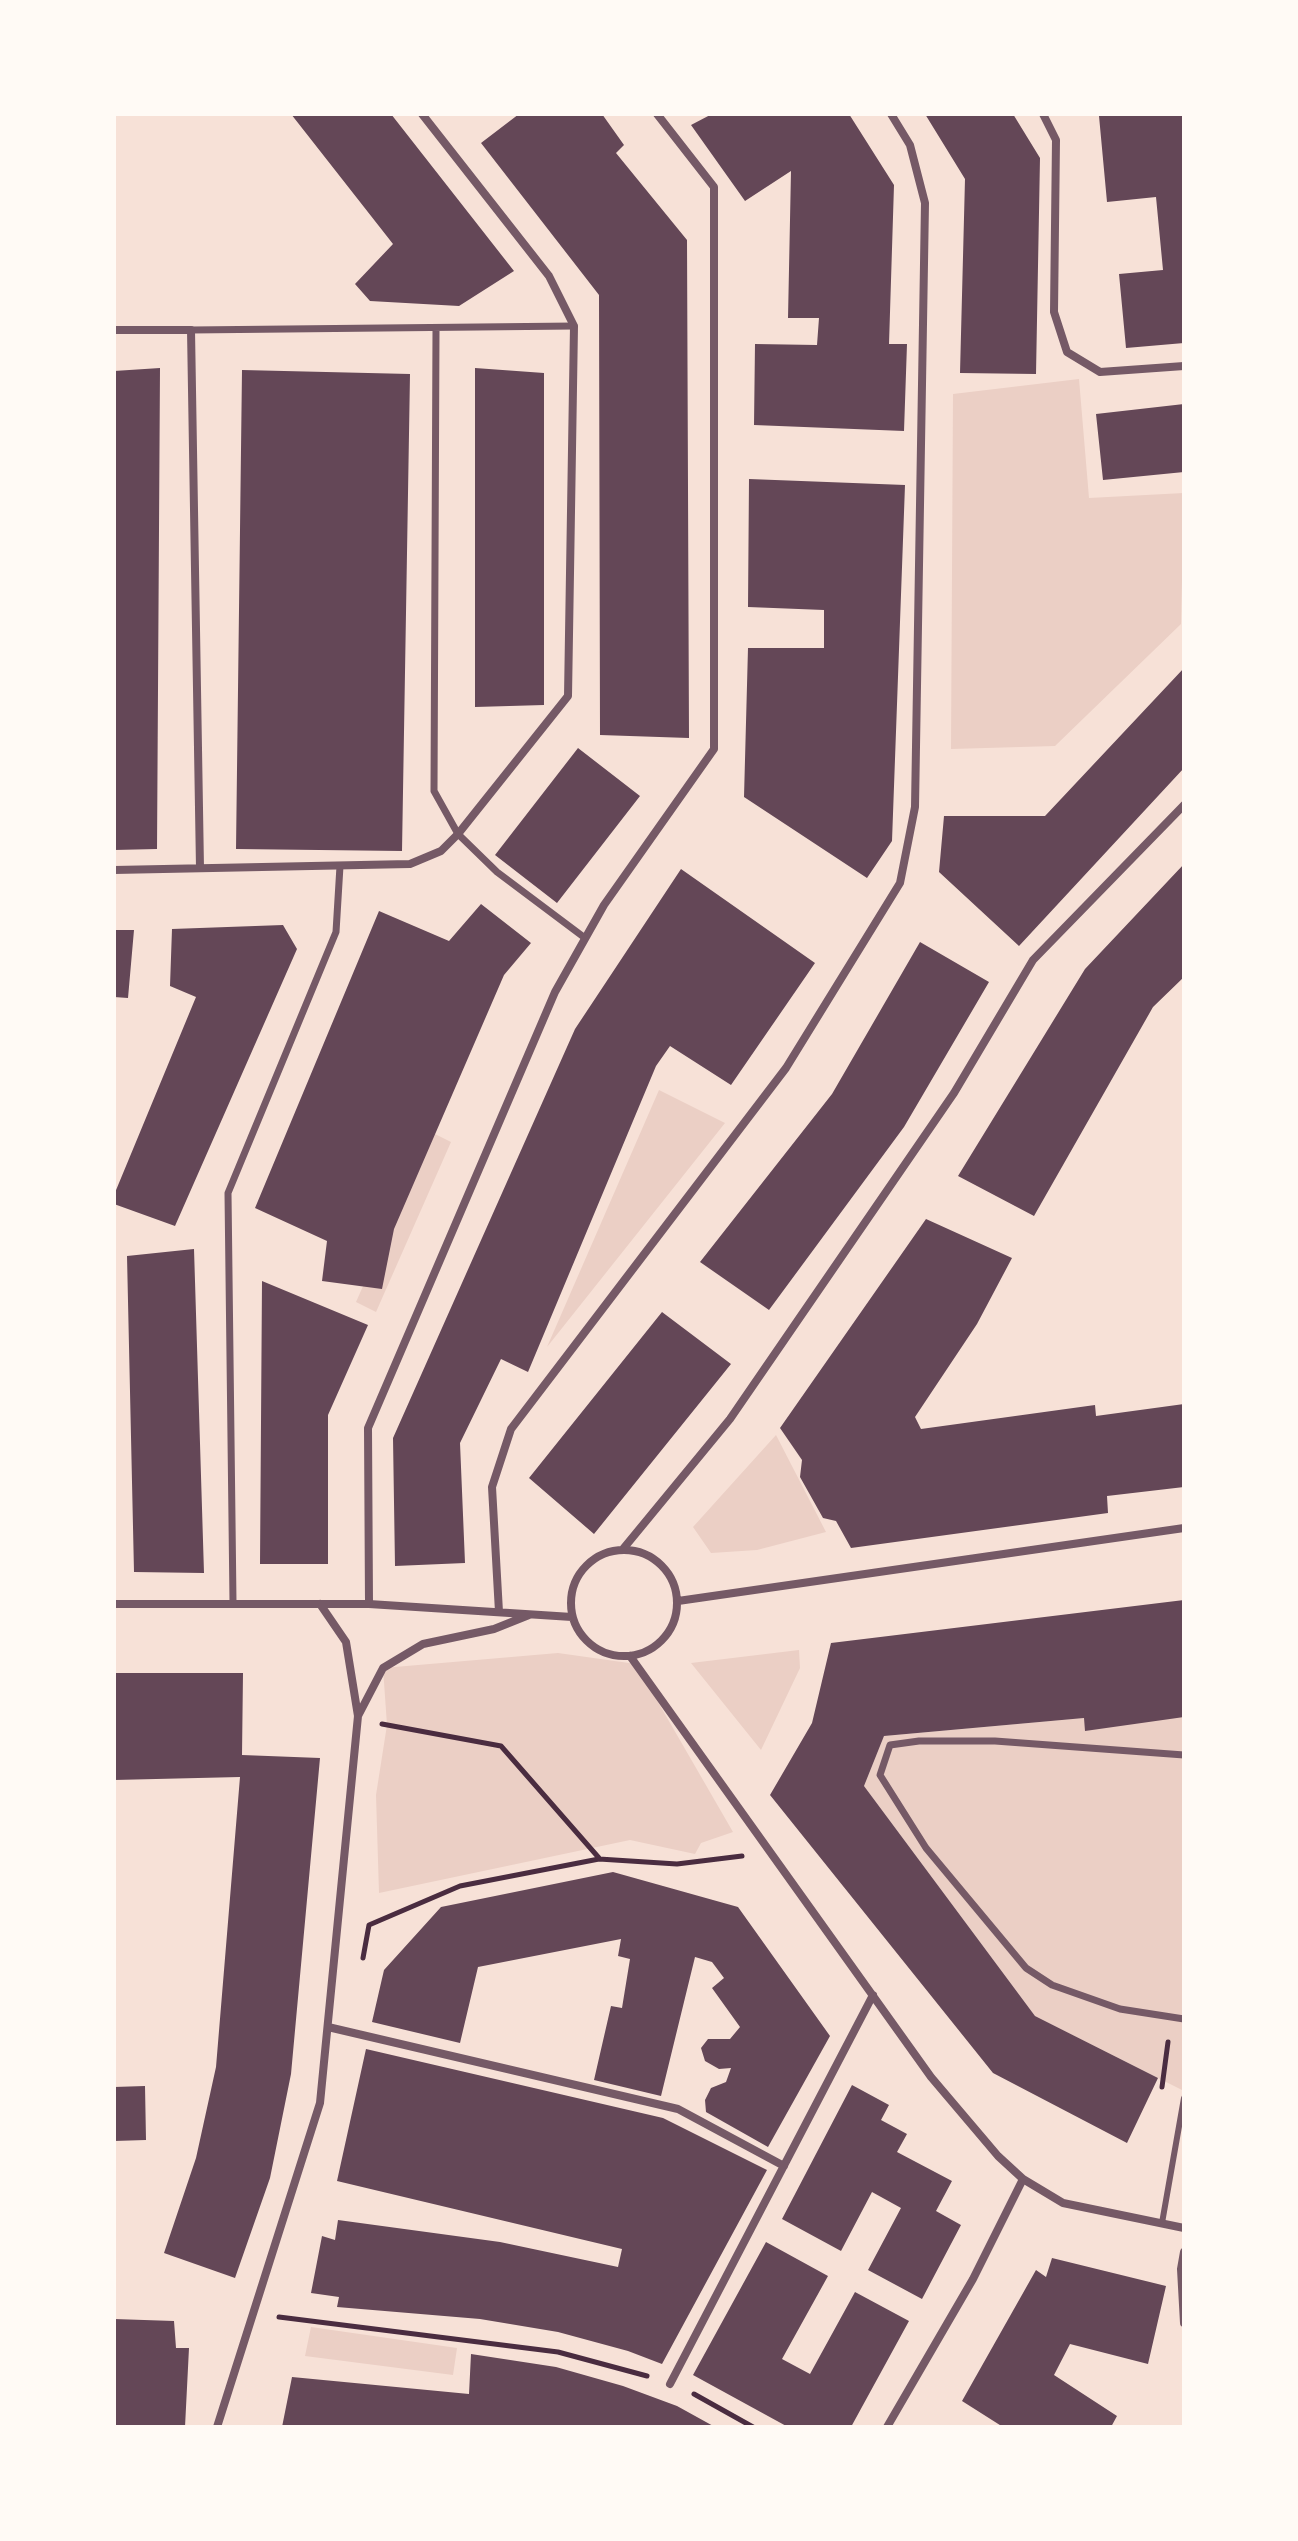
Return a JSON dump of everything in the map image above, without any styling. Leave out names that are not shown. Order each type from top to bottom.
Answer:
[{"type":"street","points":[[114,870],[410,864],[441,851],[458,834],[568,696],[574,326],[549,276],[422,114]]},
{"type":"street","points":[[369,1604],[368,1428],[555,992],[604,905],[714,749],[714,187],[657,114]]},
{"type":"street","points":[[499,1612],[492,1487],[511,1429],[786,1068],[900,883],[915,807],[925,203],[910,145],[891,114]]},
{"type":"street","points":[[1043,114],[1056,140],[1054,312],[1067,352],[1100,372],[1184,366]]},
{"type":"street","points":[[114,330],[436,330],[574,326]]},
{"type":"street","points":[[191,330],[200,868]]},
{"type":"street","points":[[436,330],[434,791],[458,834],[497,872],[585,938]]},
{"type":"street","points":[[623,1549],[730,1419],[954,1093],[1033,960],[1184,805]]},
{"type":"street","points":[[233,1602],[228,1193],[336,932],[340,866]]},
{"type":"street","points":[[678,1601],[1184,1528]]},
{"type":"street","points":[[623,1549],[654,1559],[666,1571],[678,1601],[669,1632],[645,1652],[616,1656],[588,1643],[572,1617],[570,1601],[581,1571],[599,1556],[623,1549]]},
{"type":"street","points":[[114,1604],[369,1604],[572,1617]]},
{"type":"street","points":[[217,2427],[320,2103],[358,1716],[346,1642],[320,1604]]},
{"type":"street","points":[[358,1716],[383,1668],[423,1644],[494,1629],[530,1615]]},
{"type":"street","points":[[630,1656],[931,2077],[998,2156],[1023,2179],[1063,2203],[1184,2226]]},
{"type":"street","points":[[1184,1755],[995,1741],[919,1741],[890,1745],[880,1775],[926,1848],[1026,1968],[1052,1985],[1120,2009],[1184,2019]]},
{"type":"street","points":[[670,2384],[873,1995]]},
{"type":"street","points":[[328,2027],[678,2109],[784,2166]]},
{"type":"street","points":[[887,2427],[973,2279],[1023,2179]]},
{"type":"street","points":[[1184,2252],[1181,2269],[1184,2323]]},
{"type":"lane","points":[[1162,2223],[1184,2098]]},
{"type":"path","points":[[358,1716],[387,1725],[501,1746],[599,1859]]},
{"type":"path","points":[[360,1971],[369,1925],[460,1886],[599,1859],[677,1864],[771,1853]]},
{"type":"path","points":[[254,2314],[558,2352],[670,2384],[753,2427]]},
{"type":"shaded area","points":[[1079,379],[1089,498],[1184,493],[1181,624],[1055,746],[951,749],[953,394]]},
{"type":"shaded area","points":[[659,1090],[725,1123],[547,1347]]},
{"type":"shaded area","points":[[431,1132],[451,1142],[376,1312],[356,1302]]},
{"type":"shaded area","points":[[776,1435],[826,1532],[757,1550],[711,1553],[693,1527]]},
{"type":"shaded area","points":[[799,1650],[800,1668],[761,1750],[691,1663]]},
{"type":"shaded area","points":[[558,1653],[636,1664],[733,1832],[701,1843],[695,1854],[630,1840],[379,1893],[376,1795],[387,1725],[383,1668]]},
{"type":"shaded area","points":[[1184,1717],[1184,2091],[1035,2016],[864,1786],[884,1736],[1084,1718]]},
{"type":"shaded area","points":[[311,2327],[457,2348],[453,2375],[305,2356]]},
{"type":"building","points":[[291,114],[391,114],[514,271],[459,306],[370,301],[355,284],[393,244]]},
{"type":"building","points":[[519,114],[602,114],[624,145],[616,153],[687,240],[689,738],[600,735],[599,295],[481,143]]},
{"type":"building","points":[[712,114],[849,114],[894,185],[889,344],[907,344],[904,431],[754,425],[755,344],[817,345],[819,318],[788,318],[791,171],[745,201],[691,125]]},
{"type":"building","points":[[925,114],[1013,114],[1040,158],[1036,374],[960,373],[965,179]]},
{"type":"building","points":[[1184,114],[1184,343],[1126,348],[1119,274],[1163,270],[1156,197],[1107,202],[1099,116]]},
{"type":"building","points":[[160,368],[157,849],[114,850],[114,371]]},
{"type":"building","points":[[475,368],[544,373],[544,705],[475,707]]},
{"type":"building","points":[[242,370],[410,374],[402,851],[236,849]]},
{"type":"building","points":[[1184,404],[1184,472],[1103,480],[1096,414]]},
{"type":"building","points":[[749,479],[905,485],[892,841],[867,878],[744,797],[748,648],[824,648],[824,610],[748,607]]},
{"type":"building","points":[[1184,668],[1184,768],[1019,946],[939,872],[944,816],[1045,816]]},
{"type":"building","points":[[578,748],[640,796],[557,903],[495,855]]},
{"type":"building","points":[[1184,864],[1184,977],[1153,1007],[1034,1216],[958,1176],[1085,969]]},
{"type":"building","points":[[681,869],[815,963],[731,1085],[670,1046],[656,1066],[528,1372],[501,1359],[460,1443],[465,1563],[395,1566],[393,1438],[575,1029]]},
{"type":"building","points":[[481,904],[531,943],[504,975],[394,1229],[382,1289],[322,1281],[327,1241],[255,1208],[379,911],[449,941]]},
{"type":"building","points":[[283,925],[297,949],[175,1226],[114,1204],[114,1195],[196,997],[170,986],[172,929]]},
{"type":"building","points":[[114,930],[134,930],[128,998],[114,997]]},
{"type":"building","points":[[920,942],[989,982],[904,1127],[769,1310],[700,1262],[832,1094]]},
{"type":"building","points":[[926,1219],[1012,1258],[977,1324],[915,1417],[921,1429],[1095,1405],[1096,1416],[1184,1404],[1184,1487],[1107,1496],[1108,1513],[851,1548],[836,1521],[823,1518],[800,1477],[802,1460],[780,1428]]},
{"type":"building","points":[[194,1249],[204,1573],[134,1572],[127,1256]]},
{"type":"building","points":[[262,1281],[368,1325],[328,1415],[328,1564],[260,1564]]},
{"type":"building","points":[[662,1312],[731,1364],[594,1534],[529,1478]]},
{"type":"building","points":[[1184,1600],[1184,1717],[1085,1731],[1084,1718],[884,1736],[864,1786],[1035,2016],[1158,2078],[1127,2143],[993,2073],[770,1795],[812,1723],[831,1643]]},
{"type":"building","points":[[114,1673],[243,1673],[242,1755],[320,1758],[291,2074],[270,2178],[235,2278],[164,2253],[196,2158],[216,2067],[240,1777],[114,1780]]},
{"type":"building","points":[[613,1872],[738,1907],[830,2036],[768,2147],[706,2112],[705,2100],[711,2088],[726,2082],[731,2068],[719,2069],[705,2061],[701,2048],[708,2039],[730,2039],[740,2027],[712,1988],[724,1978],[712,1962],[695,1957],[661,2096],[594,2080],[611,2006],[622,2008],[630,1959],[618,1956],[621,1939],[478,1967],[460,2043],[372,2022],[384,1970],[441,1907]]},
{"type":"building","points":[[366,2049],[663,2118],[767,2170],[662,2364],[628,2351],[558,2332],[480,2319],[337,2307],[339,2297],[311,2293],[322,2236],[335,2240],[338,2220],[500,2242],[618,2267],[622,2249],[337,2181]]},
{"type":"building","points":[[852,2085],[889,2105],[881,2120],[907,2134],[897,2152],[952,2181],[936,2211],[961,2225],[922,2299],[868,2270],[901,2208],[872,2192],[841,2251],[782,2219]]},
{"type":"building","points":[[145,2086],[146,2140],[114,2141],[114,2087]]},
{"type":"building","points":[[766,2242],[828,2276],[782,2359],[810,2374],[855,2292],[909,2321],[851,2427],[788,2427],[693,2375]]},
{"type":"building","points":[[1052,2258],[1166,2286],[1148,2364],[1070,2344],[1054,2375],[1117,2416],[1111,2427],[1003,2427],[962,2401],[1036,2270],[1046,2277]]},
{"type":"building","points":[[114,2319],[174,2321],[176,2348],[189,2348],[185,2427],[114,2427]]},
{"type":"building","points":[[471,2354],[556,2367],[623,2386],[677,2406],[715,2427],[282,2427],[292,2377],[469,2394]]}]
